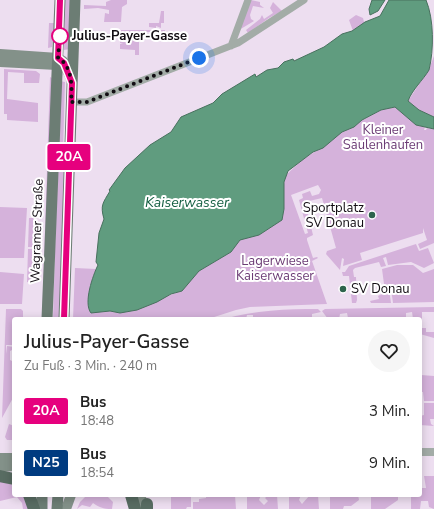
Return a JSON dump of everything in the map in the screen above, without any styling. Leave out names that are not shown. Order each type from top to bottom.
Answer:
[{"type":"highway","points":[[0,476],[12,479]]},
{"type":"highway","points":[[30,497],[34,509]]},
{"type":"highway","points":[[132,497],[135,509]]},
{"type":"main road","name":"Wagramer Straße","points":[[47,317],[60,62],[60,0]]},
{"type":"main road","points":[[64,317],[75,0]]},
{"type":"main road","points":[[0,62],[60,62],[74,52]]},
{"type":"main road","points":[[0,53],[60,62]]},
{"type":"main road","points":[[60,62],[72,83]]},
{"type":"main road","points":[[0,458],[12,458]]},
{"type":"main road","points":[[0,467],[12,466]]},
{"type":"main road","points":[[42,497],[42,509]]},
{"type":"main road","points":[[57,509],[58,497]]},
{"type":"main road","points":[[66,509],[70,497]]},
{"type":"main road","points":[[135,497],[144,504]]},
{"type":"street","points":[[231,46],[248,0]]},
{"type":"street","points":[[71,102],[87,102],[231,46],[242,41],[304,0]]},
{"type":"street","points":[[422,452],[434,452]]},
{"type":"green space","points":[[64,0],[72,0],[70,49],[64,50]]},
{"type":"green space","points":[[111,0],[127,0],[127,4],[122,7],[121,22],[104,22],[105,13],[109,14],[109,10],[98,8],[84,9],[84,5],[106,6],[106,2]]},
{"type":"green space","points":[[251,0],[260,2],[260,5],[264,8],[253,6],[250,15],[251,19],[254,21],[239,30]]},
{"type":"green space","points":[[273,2],[282,11],[248,33],[246,30],[260,19],[262,15],[264,19],[273,13],[270,8]]},
{"type":"green space","points":[[161,11],[164,11],[164,23],[161,23],[161,28],[156,26],[156,28],[149,27],[149,23],[159,23]]},
{"type":"green space","points":[[356,15],[363,18],[364,22],[369,21],[353,31],[349,20]]},
{"type":"green space","points":[[49,23],[54,23],[52,47],[48,48]]},
{"type":"green space","points":[[121,30],[165,30],[165,32],[139,32],[139,55],[135,55],[135,50],[120,49],[120,44],[123,44],[120,43]]},
{"type":"green space","points":[[434,56],[434,117],[419,110],[408,101],[429,69]]},
{"type":"green space","points":[[4,69],[36,71],[40,74],[39,83],[24,83],[24,73],[8,72],[7,99],[38,103],[38,122],[7,120],[7,114],[4,114]]},
{"type":"green space","points":[[50,77],[52,78],[42,317]]},
{"type":"green space","points":[[60,81],[65,82],[63,152],[65,202],[61,317],[53,317]]},
{"type":"green space","points":[[395,107],[416,125],[425,127],[424,130],[427,128],[434,129],[434,243],[420,249],[418,244],[427,240],[423,228],[423,233],[360,253],[362,260],[343,266],[344,259],[342,258],[340,270],[326,254],[327,251],[336,248],[322,198],[305,202],[313,235],[307,238],[307,240],[313,258],[318,258],[312,261],[327,304],[250,307],[214,317],[73,317],[75,268],[96,269],[89,291],[165,297],[181,291],[199,271],[231,252],[239,238],[259,235],[280,221],[284,212],[283,193],[285,176],[302,160],[333,140],[333,137],[359,120],[365,119],[381,110]],"holes":[[[318,185],[321,190],[319,194],[312,196],[310,191],[302,194],[303,198],[299,200],[308,233],[305,234],[291,195]]]},
{"type":"green space","points":[[0,207],[27,208],[24,258],[0,258]]},
{"type":"green space","points":[[29,218],[34,218],[33,247],[28,247]]},
{"type":"green space","points":[[416,244],[419,251],[428,248],[434,263],[424,268],[411,262],[388,265],[386,257],[383,258],[386,266],[381,267],[379,262],[355,268],[353,270],[354,277],[356,277],[357,300],[356,303],[352,303],[349,276],[343,276],[342,272],[345,272],[349,266]]},
{"type":"green space","points":[[28,249],[33,249],[32,283],[27,282]]},
{"type":"green space","points":[[397,265],[413,265],[423,273],[434,269],[434,302],[393,303],[391,288],[384,284],[382,269]]},
{"type":"green space","points":[[0,272],[24,274],[22,304],[0,304]]},
{"type":"green space","points":[[385,287],[389,290],[391,303],[371,303],[370,301],[379,299],[378,296],[382,294],[380,289]]},
{"type":"green space","points":[[434,307],[434,312],[422,312],[422,317],[413,317],[412,312],[406,313],[406,317],[348,317],[347,313],[340,314],[339,317],[326,317],[322,311],[325,309]]},
{"type":"green space","points":[[6,309],[21,309],[23,311],[23,317],[12,317],[12,345],[6,345],[6,354],[7,346],[12,347],[12,350],[10,351],[10,360],[12,361],[12,400],[2,418]]},
{"type":"green space","points":[[294,309],[318,309],[321,312],[312,314],[312,317],[253,317],[253,315],[247,315],[246,317],[232,317],[247,314]]},
{"type":"green space","points":[[422,328],[426,328],[426,332],[434,332],[434,338],[422,335]]},
{"type":"green space","points":[[422,375],[434,376],[434,401],[424,401]]},
{"type":"green space","points":[[424,403],[434,403],[434,419],[430,419],[431,424],[434,426],[422,425],[422,416],[424,415]]},
{"type":"green space","points":[[9,424],[12,425],[12,440],[7,440],[5,437]]},
{"type":"green space","points":[[424,476],[434,476],[434,509],[429,507],[428,501],[421,501],[420,509],[411,509],[411,497],[422,497],[422,488],[426,488]]},
{"type":"green space","points":[[0,481],[12,484],[12,497],[17,497],[0,501]]},
{"type":"green space","points":[[17,497],[26,497],[30,509],[23,509],[22,503]]},
{"type":"green space","points":[[85,497],[108,497],[113,502],[112,509],[101,508],[93,503],[90,507],[82,505],[77,509],[80,502]]},
{"type":"green space","points":[[171,497],[191,497],[191,507],[187,507],[186,509],[171,509]]},
{"type":"green space","points":[[235,497],[236,509],[193,509],[193,502],[199,502],[199,499]]},
{"type":"green space","points":[[247,497],[260,497],[259,500],[264,505],[268,501],[265,498],[266,497],[277,497],[278,509],[247,509]]},
{"type":"green space","points":[[289,497],[300,497],[299,500],[302,504],[308,497],[318,497],[319,509],[289,509]]},
{"type":"green space","points":[[330,497],[358,497],[359,500],[351,506],[344,506],[343,509],[330,509]]},
{"type":"green space","points":[[371,497],[398,497],[398,500],[385,509],[371,509]]},
{"type":"water","points":[[372,0],[385,0],[378,11],[370,15],[369,9]]},
{"type":"water","name":"Kaiserwasser","points":[[389,0],[426,0],[429,8],[432,25],[431,62],[429,70],[408,101],[419,110],[434,117],[434,129],[416,125],[395,107],[381,110],[362,120],[354,127],[342,132],[323,148],[313,152],[288,171],[284,182],[284,209],[282,220],[259,235],[240,240],[231,252],[199,271],[182,291],[171,294],[157,302],[137,310],[120,313],[110,311],[91,313],[88,303],[88,296],[91,282],[98,265],[96,262],[99,233],[104,219],[102,210],[103,204],[110,191],[109,190],[125,168],[150,145],[171,132],[181,117],[213,103],[222,94],[255,74],[256,77],[267,70],[278,68],[284,62],[293,59],[294,61],[324,47],[342,34],[352,31],[365,22],[380,16]]},
{"type":"bus line","name":"20A","points":[[60,0],[58,58],[64,63],[72,83],[64,317]]},
{"type":"place","name":"Julius-Payer-Gasse","points":[[60,36]]},
{"type":"place","name":"Sportplatz SV Donau","points":[[372,215]]},
{"type":"place","name":"SV Donau","points":[[343,289]]},
{"type":"route","points":[[60,36],[58,58],[64,63],[72,83],[71,102],[87,102],[199,58]]},
{"type":"park label","name":"Kleiner Säulenhaufen","points":[[383,138]]},
{"type":"park label","name":"Lagerwiese Kaiserwasser","points":[[275,268]]}]
